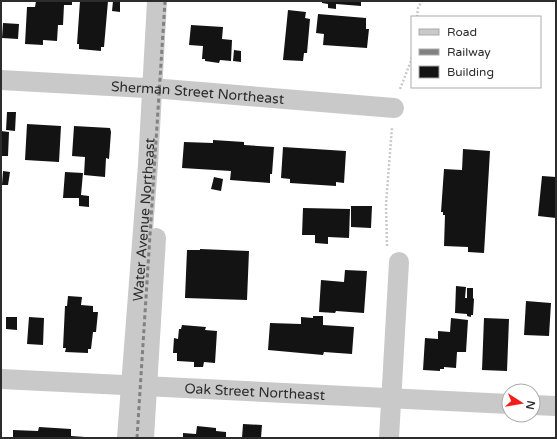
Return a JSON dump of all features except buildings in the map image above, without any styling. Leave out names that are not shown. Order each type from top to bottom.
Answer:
[{"type":"street","name":"Water Avenue Northeast","points":[[157,1],[158,89]]},
{"type":"street","name":"Water Avenue Northeast","points":[[144,438],[139,386],[148,165],[170,1]]},
{"type":"street","name":"Sherman Street Northeast","points":[[1,80],[158,89],[394,108]]},
{"type":"street","points":[[389,438],[399,262]]},
{"type":"street","name":"Oak Street Northeast","points":[[1,380],[391,397],[501,404]]},
{"type":"street","name":"Water Avenue Northeast","points":[[127,438],[139,386]]},
{"type":"street","points":[[541,405],[556,406]]},
{"type":"path","points":[[417,16],[418,8],[422,1]]},
{"type":"path","points":[[399,262],[387,252],[386,204],[394,108],[411,61]]},
{"type":"railway","points":[[137,438],[165,1]]}]
